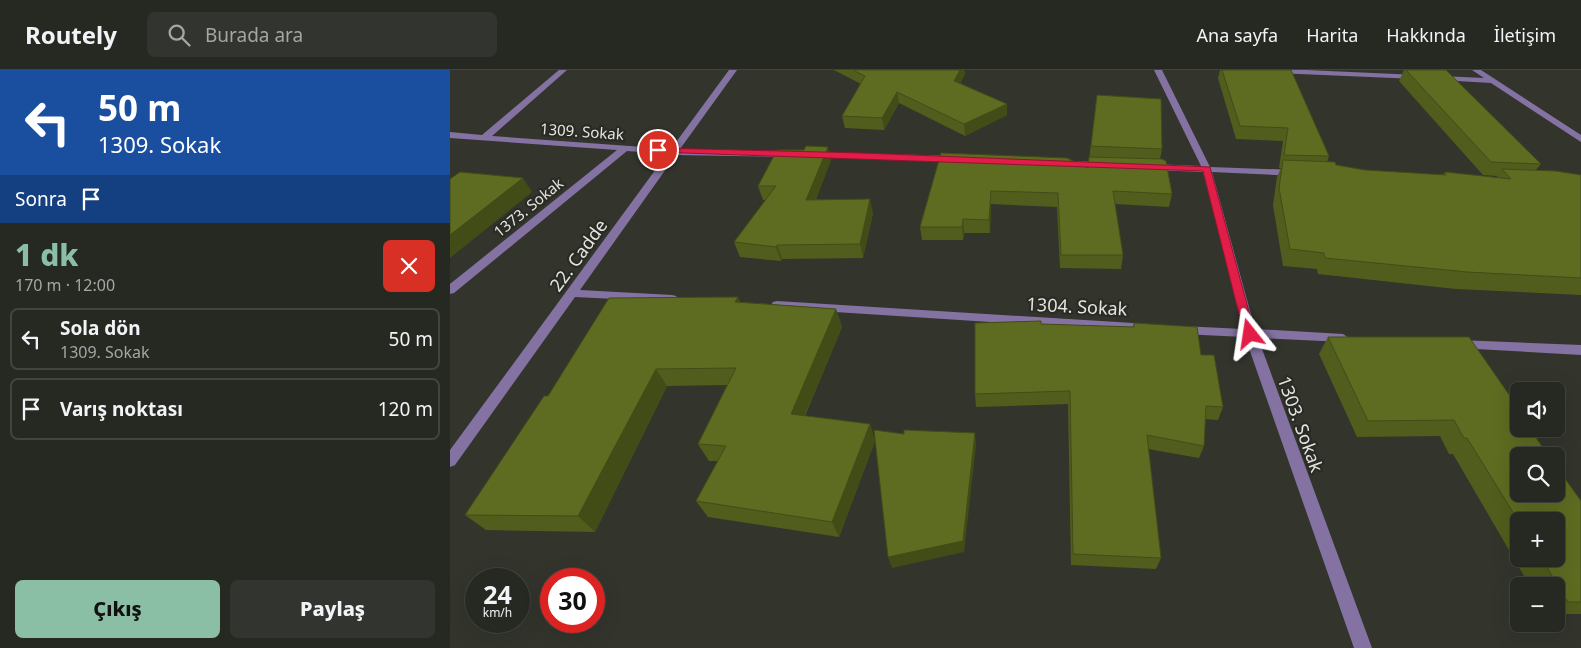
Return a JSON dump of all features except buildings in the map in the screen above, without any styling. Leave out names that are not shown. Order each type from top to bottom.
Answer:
[{"type":"street","points":[[484,138],[563,70]]},
{"type":"street","name":"22. Cadde","points":[[450,460],[733,70]]},
{"type":"street","name":"1303. Sokak","points":[[1158,70],[1207,169],[1250,334],[1364,648]]},
{"type":"street","points":[[1255,70],[1423,78]]},
{"type":"street","points":[[1476,70],[1581,139]]},
{"type":"street","points":[[1433,78],[1492,81]]},
{"type":"street","name":"1309. Sokak","points":[[450,135],[674,152],[970,160]]},
{"type":"street","name":"1373. Sokak","points":[[450,290],[625,148]]},
{"type":"street","points":[[1059,163],[1118,166]]},
{"type":"street","points":[[1138,166],[1305,173]]},
{"type":"street","points":[[572,293],[682,299]]},
{"type":"street","name":"1304. Sokak","points":[[761,304],[1357,339]]},
{"type":"street","points":[[1445,343],[1581,350]]},
{"type":"route","points":[[658,150],[1207,169],[1250,334]]}]
